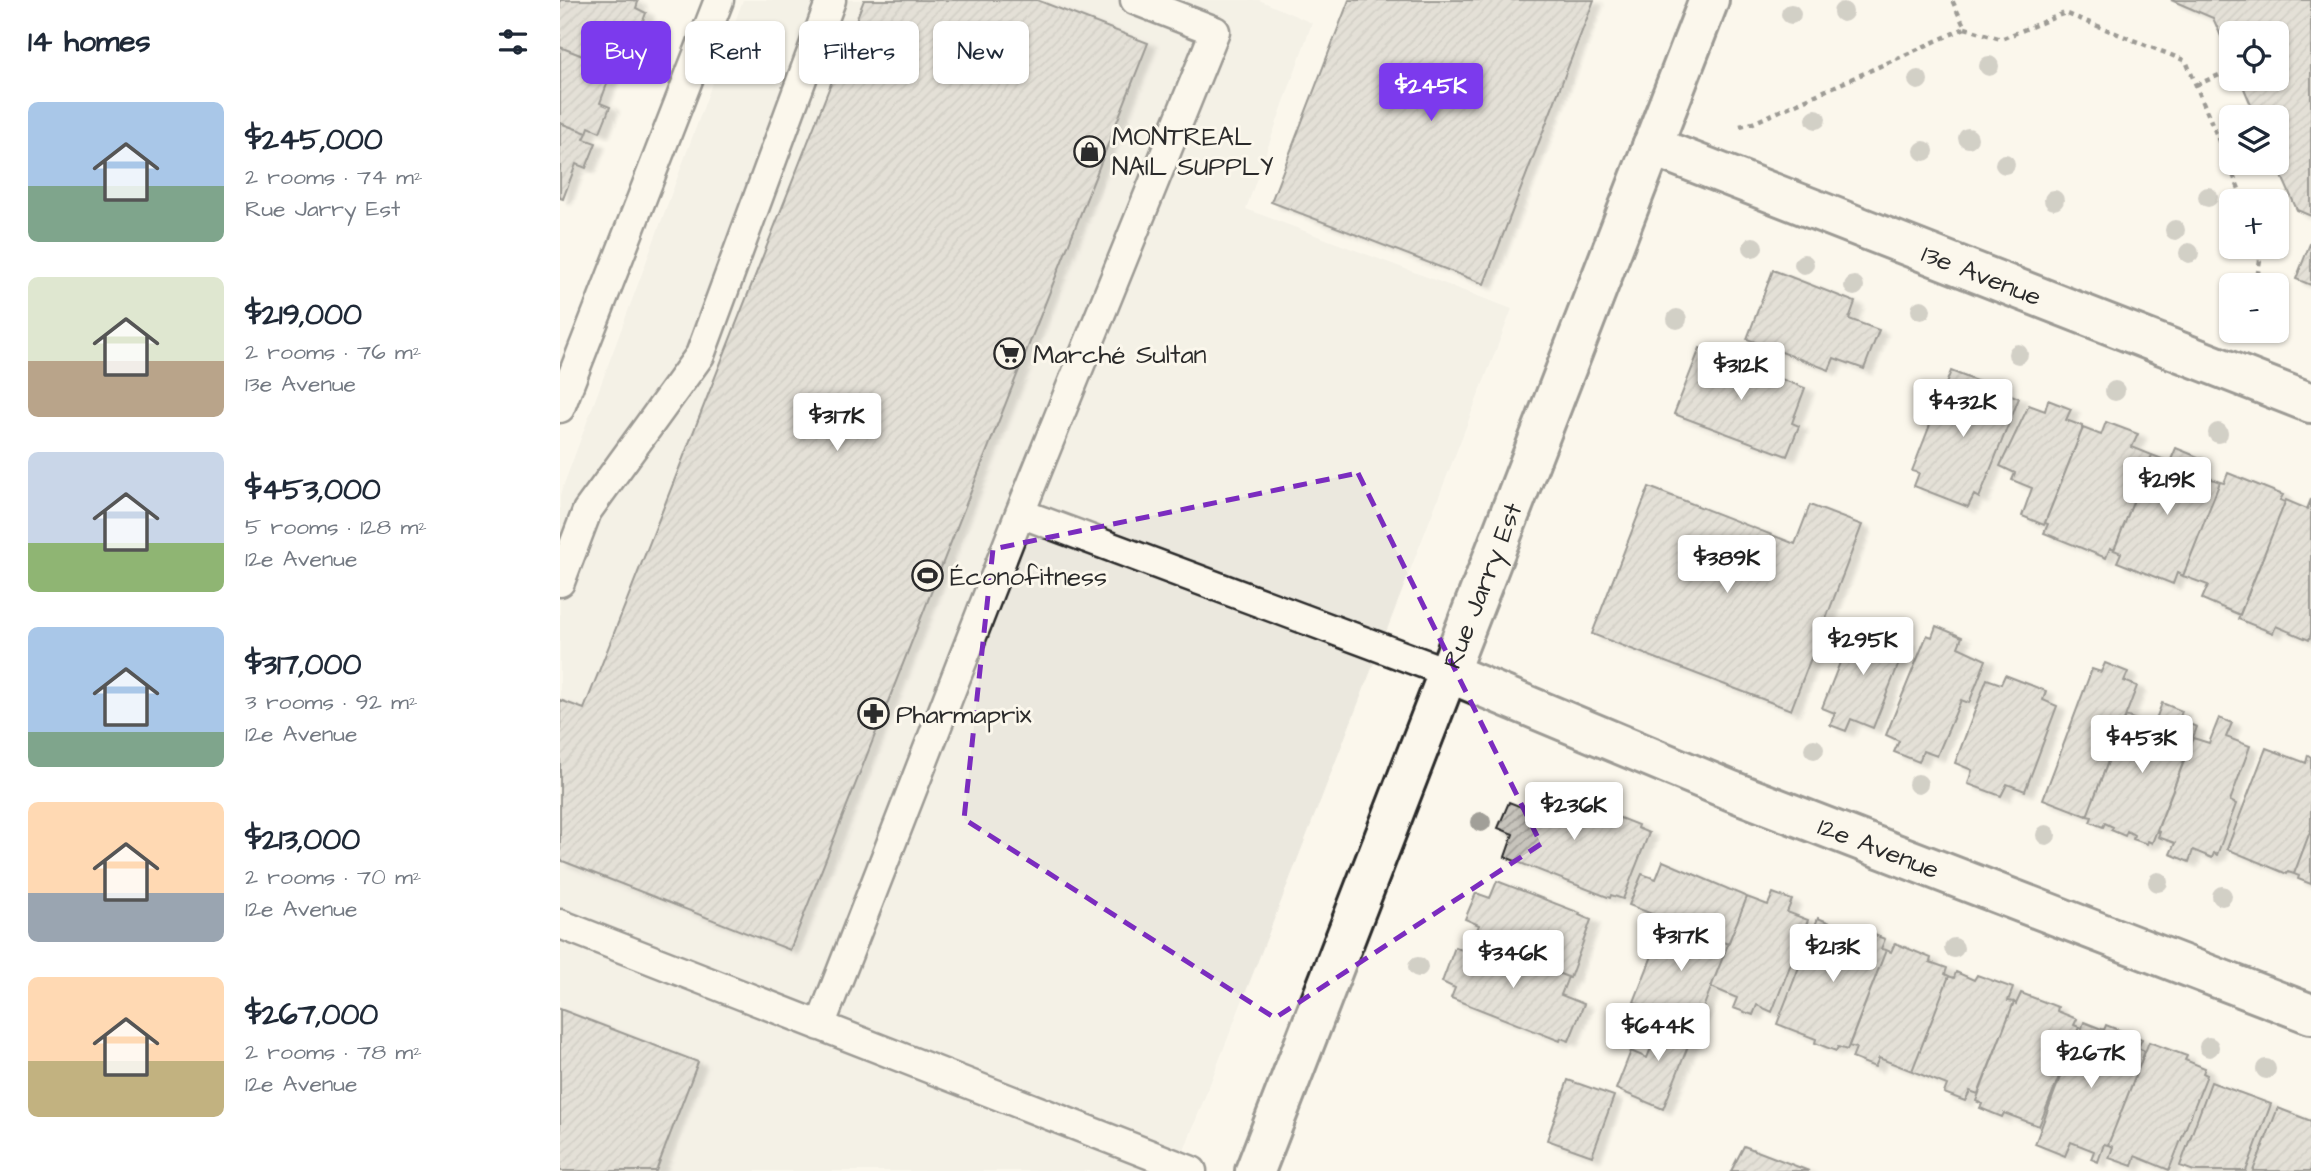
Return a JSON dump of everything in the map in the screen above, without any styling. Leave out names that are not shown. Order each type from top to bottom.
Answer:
[{"type":"street","name":"Rue Jarry Est","points":[[1255,1171],[1709,0]]},
{"type":"street","name":"13e Avenue","points":[[1653,146],[2311,403]]},
{"type":"street","name":"12e Avenue","points":[[1450,673],[1745,796],[2311,1014]]},
{"type":"lane","points":[[560,408],[719,0]]},
{"type":"lane","points":[[560,582],[587,511],[700,355],[831,0]]},
{"type":"lane","points":[[820,1026],[1020,513],[1215,31],[1135,0]]},
{"type":"lane","points":[[1020,513],[1450,673]]},
{"type":"lane","points":[[560,924],[1192,1171]]},
{"type":"path","points":[[1952,0],[1965,28]]},
{"type":"path","points":[[1728,129],[1753,123],[1965,28],[2001,39],[2065,13],[2186,61],[2239,189]]},
{"type":"path","points":[[2196,85],[2219,75]]},
{"type":"highlighted area","points":[[1358,473],[1541,844],[1275,1018],[964,819],[993,549]]},
{"type":"shaded area","points":[[743,0],[1259,0],[1312,23],[1246,209],[1512,309],[1176,1171],[560,1171],[560,495],[712,84],[785,84],[785,21],[735,21]]},
{"type":"building","points":[[560,0],[634,0],[638,2],[636,8],[646,13],[643,21],[581,21],[581,55],[560,47]]},
{"type":"building","points":[[864,0],[1037,0],[1148,43],[790,950],[560,860],[560,700],[584,709],[831,84],[919,84],[919,21],[856,21]]},
{"type":"building","points":[[1349,0],[1594,0],[1484,284],[1271,202]]},
{"type":"building","points":[[2171,0],[2311,0],[2311,216],[2297,210],[2281,175],[2289,175],[2289,105],[2251,105],[2245,91],[2289,91],[2289,21],[2219,21],[2219,32],[2213,18]]},
{"type":"building","points":[[560,47],[581,55],[581,84],[607,84],[600,103],[610,107],[600,132],[589,127],[587,133],[560,123]]},
{"type":"building","points":[[560,123],[587,133],[584,139],[596,143],[586,168],[576,164],[563,199],[560,198]]},
{"type":"building","points":[[2311,241],[2311,285],[2296,279]]},
{"type":"building","points":[[1773,270],[1855,302],[1849,319],[1879,330],[1864,369],[1834,358],[1829,370],[1747,339]]},
{"type":"building","points":[[1700,348],[1805,388],[1792,423],[1799,426],[1787,456],[1674,414]]},
{"type":"building","points":[[1951,371],[2019,398],[1979,498],[1974,495],[1968,507],[1914,486],[1919,473],[1912,471]]},
{"type":"building","points":[[2048,400],[2071,409],[2066,420],[2082,426],[2082,430],[2044,525],[2022,516],[2032,488],[2012,480],[2015,473],[2000,466],[2029,405],[2045,411]]},
{"type":"building","points":[[2106,422],[2138,434],[2132,447],[2152,455],[2114,550],[2110,548],[2106,558],[2044,533],[2048,524],[2045,523],[2083,428],[2101,435]]},
{"type":"building","points":[[2176,448],[2203,459],[2197,473],[2220,482],[2183,576],[2177,573],[2173,584],[2117,562],[2121,553],[2114,550],[2152,455],[2170,462]]},
{"type":"building","points":[[2228,473],[2283,495],[2280,500],[2285,502],[2240,615],[2202,599],[2208,585],[2183,576],[2220,482],[2224,483]]},
{"type":"building","points":[[1649,487],[1795,544],[1810,505],[1862,525],[1791,710],[1592,634]]},
{"type":"building","points":[[2311,499],[2309,640],[2276,626],[2273,633],[2238,619],[2286,500],[2307,509]]},
{"type":"building","points":[[1856,622],[1907,643],[1873,728],[1851,719],[1846,731],[1830,725],[1835,713],[1822,708]]},
{"type":"building","points":[[1936,626],[1962,637],[1958,647],[1986,660],[1969,703],[1961,700],[1937,756],[1923,751],[1919,762],[1894,752],[1899,741],[1886,735],[1927,635],[1932,637]]},
{"type":"building","points":[[2105,663],[2128,672],[2124,681],[2137,686],[2087,816],[2043,799],[2092,669],[2101,672]]},
{"type":"building","points":[[2005,675],[2046,691],[2043,700],[2057,706],[2025,791],[2007,784],[2001,796],[1968,784],[1972,770],[1955,763],[1987,679],[2001,684]]},
{"type":"building","points":[[2162,703],[2182,711],[2179,720],[2197,727],[2152,843],[2148,841],[2147,844],[2133,839],[2134,835],[2127,831],[2125,836],[2111,830],[2113,827],[2105,823],[2103,827],[2090,822],[2092,817],[2087,816],[2126,716],[2153,727]]},
{"type":"building","points":[[2219,718],[2232,723],[2226,737],[2250,746],[2230,801],[2236,804],[2217,855],[2214,853],[2212,858],[2193,850],[2189,862],[2170,854],[2175,843],[2158,837],[2160,832],[2157,831],[2193,738],[2209,743]]},
{"type":"building","points":[[2266,748],[2306,763],[2308,755],[2311,757],[2311,829],[2294,874],[2287,874],[2227,849]]},
{"type":"building","points":[[1534,784],[1638,825],[1637,828],[1649,833],[1623,899],[1611,895],[1610,898],[1505,857],[1513,834],[1498,828],[1509,802],[1524,808]]},
{"type":"building","points":[[2311,829],[2311,884],[2298,879],[2299,876],[2294,874]]},
{"type":"building","points":[[1663,861],[1747,897],[1728,944],[1629,905],[1642,874],[1656,879]]},
{"type":"building","points":[[1497,881],[1580,913],[1579,915],[1591,920],[1570,978],[1473,940],[1479,925],[1465,919],[1476,893],[1490,898]]},
{"type":"building","points":[[1773,893],[1792,900],[1787,912],[1808,920],[1772,1012],[1757,1005],[1753,1015],[1733,1008],[1737,998],[1711,987],[1747,897],[1768,905]]},
{"type":"building","points":[[1818,918],[1847,930],[1849,925],[1885,939],[1881,949],[1886,950],[1847,1050],[1838,1047],[1836,1051],[1815,1043],[1816,1039],[1777,1024]]},
{"type":"building","points":[[1666,920],[1728,944],[1696,1026],[1634,1002]]},
{"type":"building","points":[[1473,940],[1568,977],[1561,995],[1584,1004],[1569,1041],[1561,1038],[1560,1041],[1451,998],[1455,988],[1442,982],[1455,947],[1469,953]]},
{"type":"building","points":[[1895,943],[1931,958],[1930,962],[1947,968],[1945,974],[1949,976],[1912,1071],[1879,1058],[1875,1067],[1852,1058],[1856,1048],[1849,1046],[1886,950],[1891,952]]},
{"type":"building","points":[[1956,972],[1974,980],[1977,975],[2013,988],[2008,1001],[2014,1002],[1978,1094],[1970,1091],[1965,1101],[1944,1093],[1947,1085],[1912,1071],[1949,976],[1954,978]]},
{"type":"building","points":[[2021,993],[2058,1007],[2057,1011],[2077,1019],[2074,1025],[2079,1027],[2039,1126],[2004,1113],[2002,1117],[1980,1108],[1982,1104],[1976,1101],[2014,1002],[2016,1004]]},
{"type":"building","points":[[560,1009],[698,1062],[656,1171],[560,1171]]},
{"type":"building","points":[[1664,1014],[1696,1026],[1663,1109],[1616,1089],[1631,1051],[1647,1058]]},
{"type":"building","points":[[2084,1022],[2104,1030],[2106,1025],[2142,1039],[2138,1048],[2145,1051],[2108,1145],[2104,1144],[2098,1162],[2091,1159],[2094,1151],[2071,1142],[2065,1156],[2035,1144],[2079,1027],[2082,1028]]},
{"type":"building","points":[[2149,1042],[2187,1056],[2185,1060],[2205,1068],[2203,1073],[2207,1075],[2169,1170],[2135,1156],[2132,1166],[2109,1158],[2113,1147],[2108,1145]]},
{"type":"building","points":[[1568,1080],[1614,1096],[1592,1156],[1547,1140]]},
{"type":"building","points":[[2211,1082],[2271,1104],[2246,1171],[2194,1171],[2180,1166]]},
{"type":"building","points":[[2278,1108],[2311,1121],[2311,1171],[2253,1171]]},
{"type":"building","points":[[1744,1146],[1809,1171],[1731,1171]]},
{"type":"place","name":"MONTREAL NAIL SUPPLY","points":[[1089,151]]},
{"type":"place","name":"Marché Sultan","points":[[1010,354]]},
{"type":"place","name":"Éconofitness","points":[[927,576]]},
{"type":"place","name":"Pharmaprix","points":[[873,714]]}]
